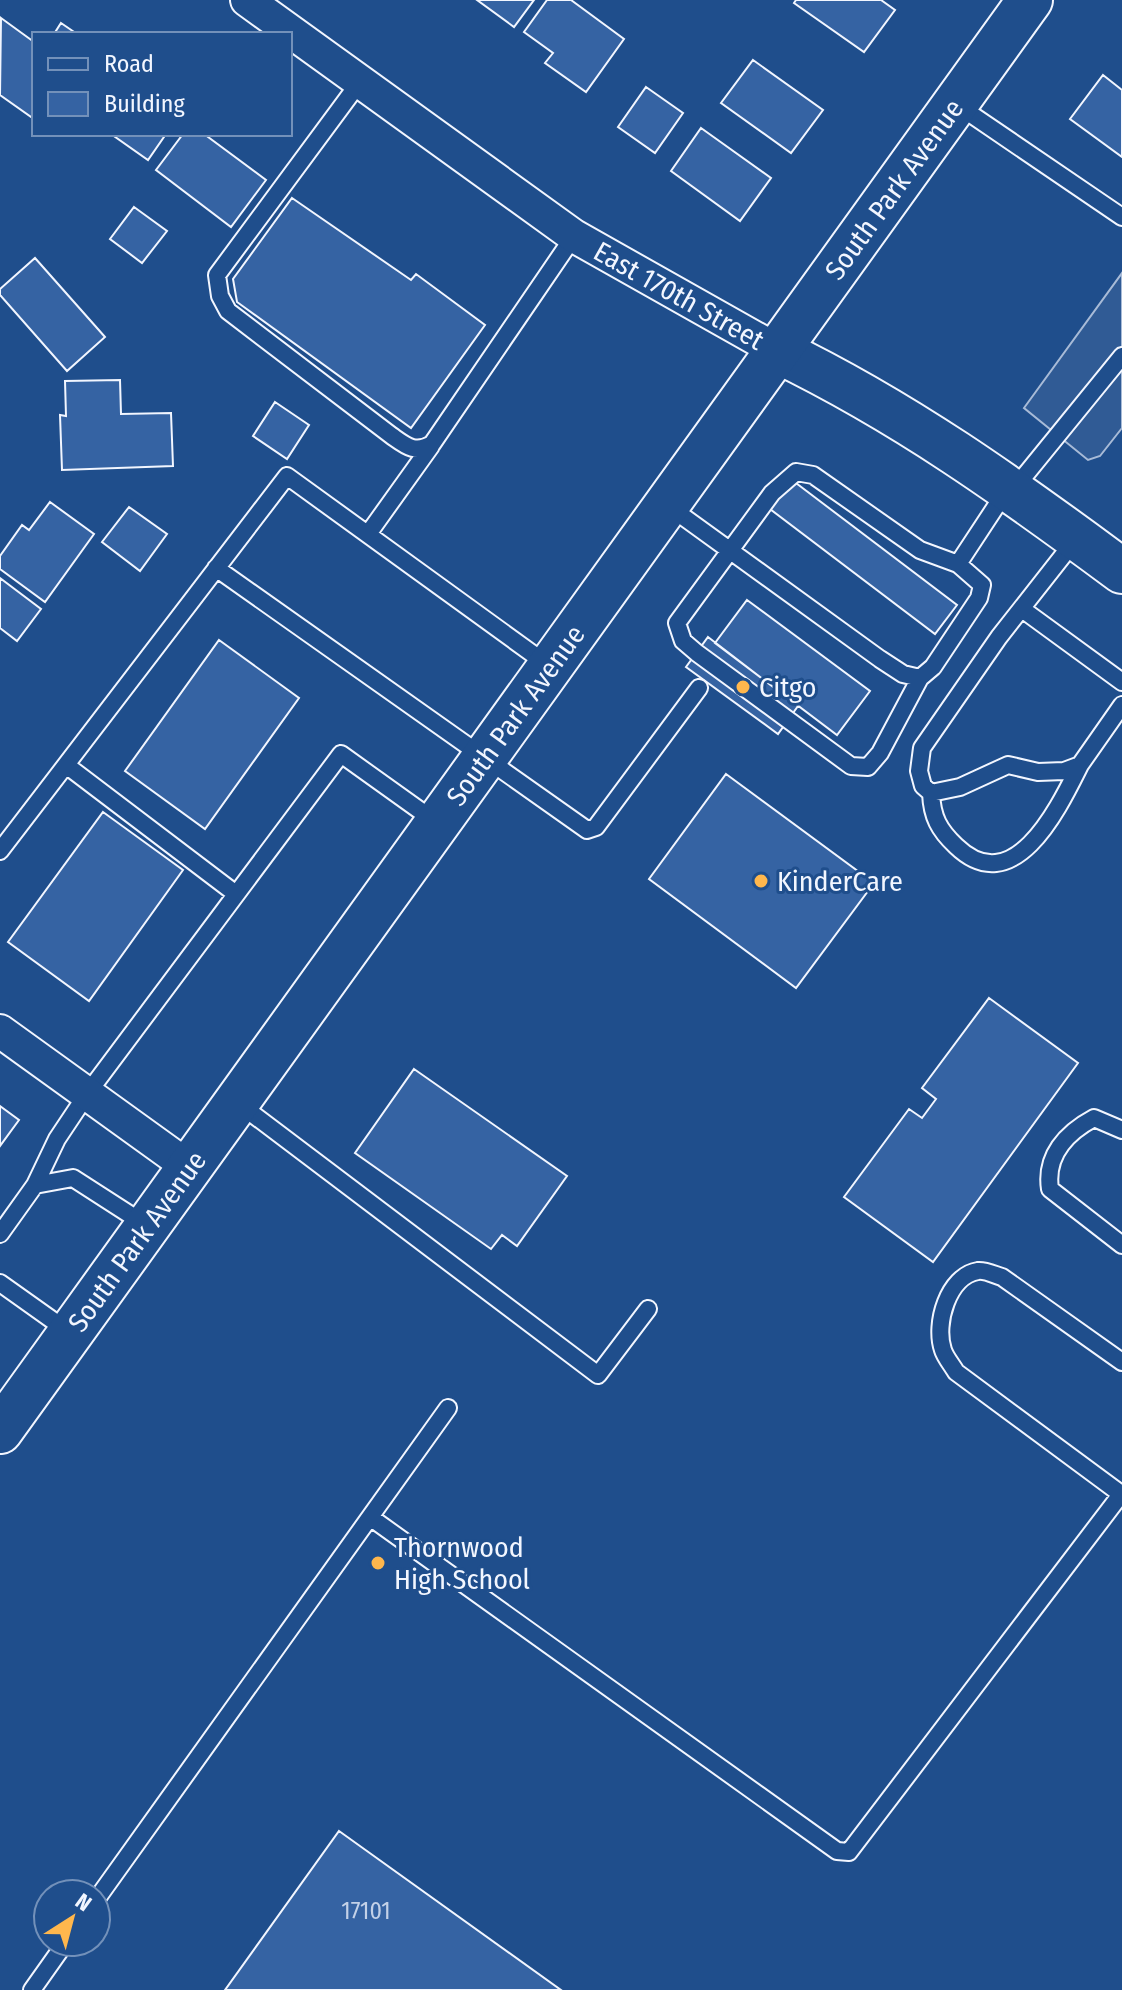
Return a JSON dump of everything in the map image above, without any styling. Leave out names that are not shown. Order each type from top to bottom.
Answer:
[{"type":"street","name":"East 170th Street","points":[[247,0],[290,32]]},
{"type":"street","name":"South Park Avenue","points":[[0,1431],[1030,0]]},
{"type":"street","name":"East 170th Street","points":[[292,33],[574,236],[778,351],[859,390],[1011,489],[1122,571]]},
{"type":"street","points":[[0,1031],[190,1168]]},
{"type":"lane","points":[[359,83],[217,275],[220,296],[228,311],[411,450],[422,450],[432,444]]},
{"type":"lane","points":[[955,103],[1122,217]]},
{"type":"lane","points":[[368,534],[574,236]]},
{"type":"lane","points":[[958,564],[1011,489],[1122,356]]},
{"type":"lane","points":[[796,472],[822,481],[920,550],[958,564],[982,585],[979,598],[933,667],[920,678],[880,753],[868,767],[851,766],[683,641],[677,623],[728,552],[772,493],[796,472]]},
{"type":"lane","points":[[0,851],[287,476],[549,666]]},
{"type":"lane","points":[[666,505],[880,659],[903,674],[920,678]]},
{"type":"lane","points":[[1077,538],[922,748],[919,771],[923,786],[931,793],[932,812],[940,829],[959,849],[977,860],[1003,863],[1021,854],[1059,807],[1080,765],[1122,705]]},
{"type":"lane","points":[[216,568],[587,830],[596,827],[699,688]]},
{"type":"lane","points":[[1022,609],[1122,682]]},
{"type":"lane","points":[[0,1234],[35,1185],[57,1139],[87,1094],[341,754],[437,823]]},
{"type":"lane","points":[[66,765],[236,894]]},
{"type":"lane","points":[[931,793],[960,787],[1008,765],[1038,772],[1064,771],[1080,765]]},
{"type":"lane","points":[[236,1102],[598,1375],[648,1309]]},
{"type":"lane","points":[[1117,1126],[1094,1118],[1074,1128],[1056,1151],[1047,1172],[1050,1189],[1122,1245]]},
{"type":"lane","points":[[35,1185],[73,1178],[148,1226]]},
{"type":"lane","points":[[370,1517],[837,1851],[849,1852],[1121,1494],[956,1372],[943,1350],[940,1327],[946,1301],[963,1277],[981,1270],[1002,1277],[1122,1362]]},
{"type":"lane","points":[[0,1283],[70,1333]]},
{"type":"lane","points":[[112,1878],[448,1408]]},
{"type":"lane","points":[[32,1990],[55,1958]]},
{"type":"shaded area","points":[[1122,273],[1122,428],[1100,456],[1088,460],[1024,408]]},
{"type":"building","points":[[477,0],[534,0],[514,27]]},
{"type":"building","points":[[547,0],[571,0],[624,39],[586,92],[545,63],[553,53],[524,32]]},
{"type":"building","points":[[796,0],[881,0],[895,10],[864,52],[794,3]]},
{"type":"building","points":[[1,18],[32,41],[32,118],[0,95]]},
{"type":"building","points":[[61,23],[74,32],[55,32]]},
{"type":"building","points":[[753,60],[823,110],[791,153],[721,103]]},
{"type":"building","points":[[1103,75],[1122,90],[1122,157],[1070,119]]},
{"type":"building","points":[[646,87],[683,113],[655,153],[618,127]]},
{"type":"building","points":[[701,128],[771,178],[740,221],[671,171]]},
{"type":"building","points":[[114,136],[165,136],[148,160]]},
{"type":"building","points":[[182,136],[207,136],[266,180],[231,227],[156,170]]},
{"type":"building","points":[[292,198],[411,280],[416,274],[485,325],[411,428],[237,302],[233,279]]},
{"type":"building","points":[[134,207],[167,231],[142,263],[110,239]]},
{"type":"building","points":[[35,258],[105,337],[67,371],[0,295],[0,289]]},
{"type":"building","points":[[120,380],[121,414],[171,413],[173,466],[62,470],[60,415],[66,416],[65,381]]},
{"type":"building","points":[[275,402],[309,425],[287,459],[253,436]]},
{"type":"building","points":[[792,480],[957,605],[935,634],[770,509]]},
{"type":"building","points":[[50,502],[94,534],[45,602],[0,569],[0,556],[22,525],[29,530]]},
{"type":"building","points":[[129,507],[167,534],[140,571],[102,542]]},
{"type":"building","points":[[0,578],[41,609],[17,641],[0,628]]},
{"type":"building","name":"Citgo","points":[[747,600],[870,691],[837,735],[715,643]]},
{"type":"building","name":"Citgo","points":[[708,637],[798,706],[778,734],[686,667]]},
{"type":"building","points":[[219,640],[299,698],[205,829],[125,771]]},
{"type":"building","name":"KinderCare","points":[[726,774],[874,883],[796,988],[649,879]]},
{"type":"building","points":[[103,812],[183,870],[89,1001],[8,942]]},
{"type":"building","points":[[989,998],[1078,1063],[933,1262],[844,1197],[909,1109],[922,1118],[936,1099],[922,1088]]},
{"type":"building","points":[[414,1069],[567,1176],[517,1246],[502,1235],[491,1249],[355,1153]]},
{"type":"building","points":[[0,1106],[19,1120],[0,1146]]},
{"type":"building","points":[[339,1831],[561,1990],[225,1990]]},
{"type":"place","name":"Citgo","points":[[743,687]]},
{"type":"place","name":"KinderCare","points":[[761,881]]},
{"type":"place","name":"Thornwood High School","points":[[378,1563]]}]
